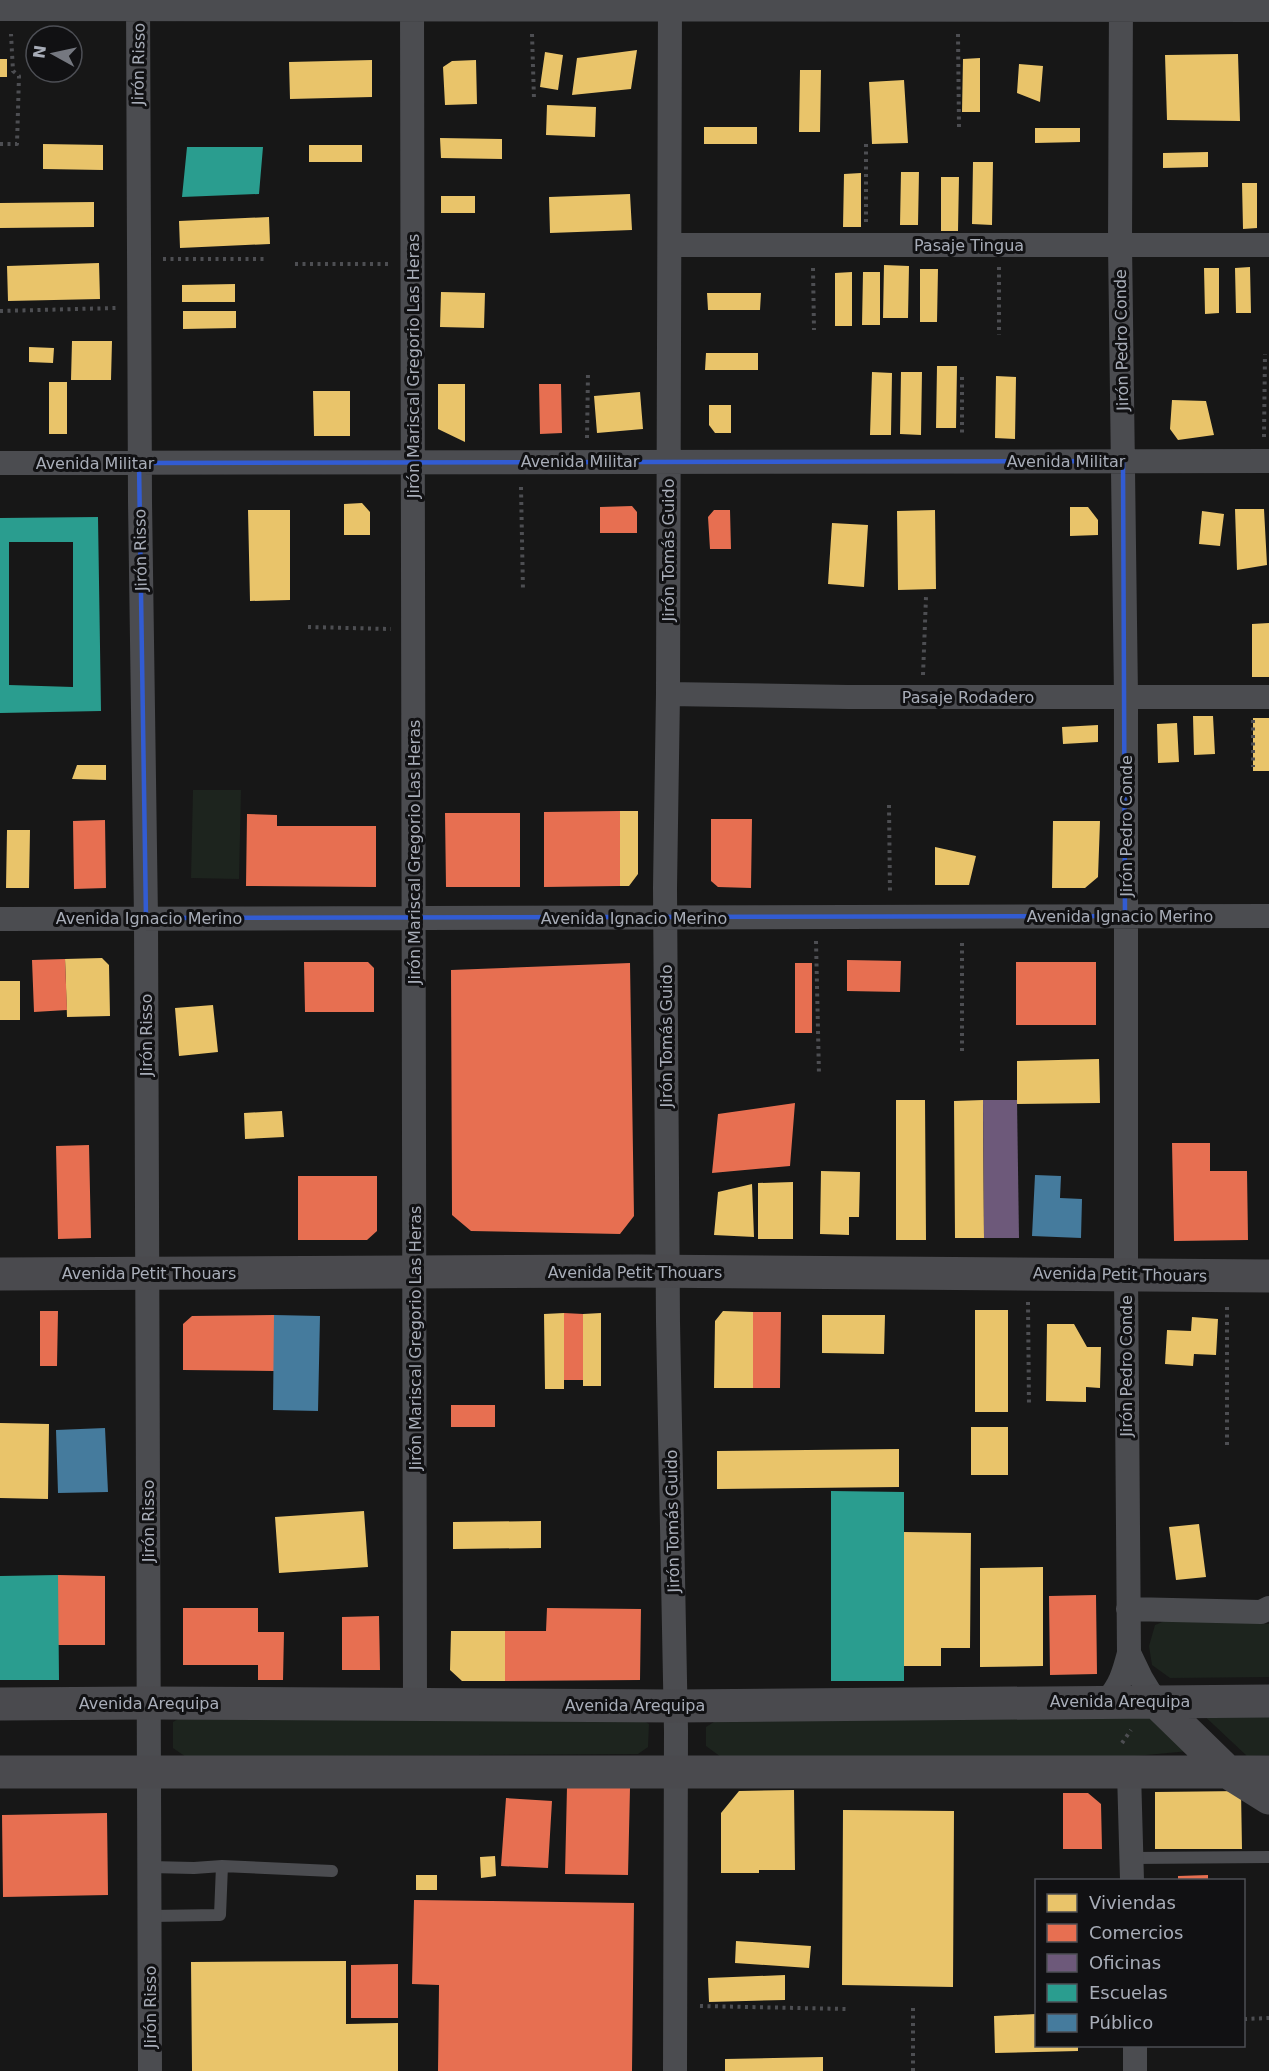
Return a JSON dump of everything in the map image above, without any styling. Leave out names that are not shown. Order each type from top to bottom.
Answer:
[{"type":"main road","name":"Avenida Petit Thouars","points":[[0,1274],[667,1272],[1269,1276]]},
{"type":"main road","points":[[1155,1701],[1229,1773],[1269,1798]]},
{"type":"main road","name":"Avenida Arequipa","points":[[0,1704],[149,1702],[675,1706],[1269,1701]]},
{"type":"main road","points":[[0,1772],[1269,1772]]},
{"type":"street","name":"Jirón Risso","points":[[139,4],[139,463],[146,918],[150,2071]]},
{"type":"street","points":[[6,6],[412,4],[531,9],[670,5],[958,10],[1121,5],[1269,10]]},
{"type":"street","name":"Jirón Mariscal Gregorio Las Heras","points":[[412,4],[415,1704]]},
{"type":"street","name":"Jirón Tomás Guido","points":[[670,5],[666,917],[667,1272],[676,1771],[675,2071]]},
{"type":"street","name":"Jirón Pedro Conde","points":[[1106,1701],[1119,1684],[1129,1653],[1126,1274],[1126,697],[1120,244],[1121,5]]},
{"type":"street","name":"Pasaje Tingua","points":[[670,245],[1269,244]]},
{"type":"street","name":"Avenida Militar","points":[[0,464],[413,461],[1267,461]]},
{"type":"street","name":"Pasaje Rodadero","points":[[668,694],[1261,697]]},
{"type":"street","name":"Avenida Ignacio Merino","points":[[0,919],[1269,916]]},
{"type":"street","points":[[1128,1609],[1261,1612],[1269,1608]]},
{"type":"street","name":"Jirón Pedro Conde","points":[[1129,1653],[1155,1701]]},
{"type":"street","points":[[1129,1772],[1131,1869]]},
{"type":"street","points":[[1135,2047],[1135,2071]]},
{"type":"lane","points":[[1131,1869],[1269,1857]]},
{"type":"lane","points":[[150,1867],[222,1866],[332,1871]]},
{"type":"lane","points":[[150,1916],[220,1915],[222,1866]]},
{"type":"path","points":[[0,144],[17,144],[19,76],[13,71],[6,6]]},
{"type":"path","points":[[531,9],[534,99]]},
{"type":"path","points":[[958,10],[958,127]]},
{"type":"path","points":[[866,144],[866,245]]},
{"type":"path","points":[[812,245],[814,330]]},
{"type":"path","points":[[999,245],[999,335]]},
{"type":"path","points":[[138,260],[264,259]]},
{"type":"path","points":[[295,264],[413,265]]},
{"type":"path","points":[[0,311],[139,307]]},
{"type":"path","points":[[1265,354],[1267,461]]},
{"type":"path","points":[[587,461],[588,373]]},
{"type":"path","points":[[959,461],[963,434],[962,377]]},
{"type":"path","points":[[520,462],[523,591]]},
{"type":"path","points":[[923,697],[926,597]]},
{"type":"path","points":[[308,627],[413,629]]},
{"type":"path","points":[[1253,767],[1261,697]]},
{"type":"path","points":[[889,805],[890,917]]},
{"type":"path","points":[[815,917],[819,1075]]},
{"type":"path","points":[[962,917],[962,1051]]},
{"type":"path","points":[[1028,1273],[1029,1406]]},
{"type":"path","points":[[1227,1275],[1227,1445]]},
{"type":"path","points":[[675,2005],[846,2009]]},
{"type":"path","points":[[913,2005],[913,2071]]},
{"type":"path","points":[[1245,2019],[1269,2019]]},
{"type":"highlighted area","points":[[1123,461],[1125,916],[146,918],[139,463]]},
{"type":"shaded area","points":[[193,790],[241,790],[239,879],[191,878]]},
{"type":"shaded area","points":[[1172,1618],[1269,1624],[1269,1677],[1170,1678],[1152,1665],[1149,1646],[1155,1625]]},
{"type":"shaded area","points":[[1198,1710],[1269,1710],[1269,1755],[1247,1756]]},
{"type":"shaded area","points":[[1154,1713],[1189,1751],[1125,1757],[721,1757],[706,1746],[706,1727],[722,1717]]},
{"type":"shaded area","points":[[187,1714],[639,1718],[649,1724],[648,1747],[638,1754],[186,1757],[173,1748],[173,1722]]},
{"type":"building: Viviendas","points":[[637,50],[631,89],[572,95],[577,58]]},
{"type":"building: Viviendas","points":[[545,52],[563,55],[558,90],[540,87]]},
{"type":"building: Viviendas","points":[[1238,54],[1240,121],[1167,120],[1165,55]]},
{"type":"building: Viviendas","points":[[980,58],[980,112],[962,112],[963,59]]},
{"type":"building: Viviendas","points":[[0,59],[7,59],[7,77],[0,77]]},
{"type":"building: Viviendas","points":[[372,60],[372,97],[290,99],[289,62]]},
{"type":"building: Viviendas","points":[[476,60],[477,104],[445,105],[443,67],[452,61]]},
{"type":"building: Viviendas","points":[[1019,64],[1043,66],[1040,102],[1017,93]]},
{"type":"building: Viviendas","points":[[800,70],[821,70],[820,132],[799,132]]},
{"type":"building: Viviendas","points":[[904,80],[908,143],[872,144],[869,82]]},
{"type":"building: Viviendas","points":[[547,105],[596,107],[595,137],[546,135]]},
{"type":"building: Viviendas","points":[[704,127],[757,127],[757,144],[704,144]]},
{"type":"building: Viviendas","points":[[1035,128],[1080,128],[1080,142],[1035,143]]},
{"type":"building: Viviendas","points":[[440,138],[502,139],[502,159],[441,158]]},
{"type":"building: Viviendas","points":[[43,144],[103,145],[103,170],[43,169]]},
{"type":"building: Viviendas","points":[[309,145],[362,145],[362,162],[309,162]]},
{"type":"building: Viviendas","points":[[1208,152],[1208,167],[1163,168],[1163,153]]},
{"type":"building: Viviendas","points":[[973,162],[993,162],[992,225],[972,224]]},
{"type":"building: Viviendas","points":[[901,172],[919,172],[918,225],[900,225]]},
{"type":"building: Viviendas","points":[[861,173],[861,227],[843,227],[844,174]]},
{"type":"building: Viviendas","points":[[941,177],[959,177],[958,231],[941,231]]},
{"type":"building: Viviendas","points":[[1242,183],[1257,183],[1257,228],[1243,229]]},
{"type":"building: Viviendas","points":[[630,194],[632,230],[550,233],[549,197]]},
{"type":"building: Viviendas","points":[[441,196],[475,196],[475,213],[441,213]]},
{"type":"building: Viviendas","points":[[94,202],[94,227],[0,228],[0,203]]},
{"type":"building: Viviendas","points":[[269,217],[270,244],[180,248],[179,221]]},
{"type":"building: Viviendas","points":[[99,263],[100,299],[8,301],[7,266]]},
{"type":"building: Viviendas","points":[[884,265],[909,266],[908,318],[883,318]]},
{"type":"building: Viviendas","points":[[1250,267],[1251,313],[1236,313],[1235,268]]},
{"type":"building: Viviendas","points":[[1204,268],[1219,268],[1219,313],[1205,314]]},
{"type":"building: Viviendas","points":[[920,269],[938,269],[937,322],[920,322]]},
{"type":"building: Viviendas","points":[[852,272],[852,326],[835,326],[835,273]]},
{"type":"building: Viviendas","points":[[863,272],[880,272],[880,325],[862,325]]},
{"type":"building: Viviendas","points":[[235,284],[235,302],[182,302],[182,285]]},
{"type":"building: Viviendas","points":[[441,292],[485,293],[484,328],[440,327]]},
{"type":"building: Viviendas","points":[[707,293],[761,293],[760,310],[708,310]]},
{"type":"building: Viviendas","points":[[183,311],[236,311],[236,328],[183,329]]},
{"type":"building: Viviendas","points":[[72,341],[112,341],[111,380],[71,380]]},
{"type":"building: Viviendas","points":[[29,347],[54,348],[53,363],[29,362]]},
{"type":"building: Viviendas","points":[[706,353],[758,353],[758,370],[705,370]]},
{"type":"building: Viviendas","points":[[937,366],[957,366],[956,428],[936,428]]},
{"type":"building: Viviendas","points":[[872,372],[892,373],[891,435],[870,435]]},
{"type":"building: Viviendas","points":[[901,372],[922,372],[921,435],[900,434]]},
{"type":"building: Viviendas","points":[[996,376],[1016,377],[1015,439],[995,438]]},
{"type":"building: Viviendas","points":[[49,382],[67,382],[67,434],[49,434]]},
{"type":"building: Viviendas","points":[[438,384],[465,384],[465,442],[438,429]]},
{"type":"building: Viviendas","points":[[313,391],[350,391],[350,436],[314,436]]},
{"type":"building: Viviendas","points":[[640,392],[643,429],[597,433],[594,396]]},
{"type":"building: Viviendas","points":[[1172,400],[1206,401],[1214,435],[1178,440],[1170,429]]},
{"type":"building: Viviendas","points":[[709,405],[731,405],[731,433],[715,433],[709,425]]},
{"type":"building: Viviendas","points":[[362,503],[370,512],[370,535],[344,535],[344,504]]},
{"type":"building: Viviendas","points":[[1070,507],[1088,507],[1098,520],[1098,535],[1070,536]]},
{"type":"building: Viviendas","points":[[1235,509],[1264,509],[1267,565],[1237,570]]},
{"type":"building: Viviendas","points":[[248,510],[290,510],[290,600],[250,601]]},
{"type":"building: Viviendas","points":[[935,510],[936,589],[898,590],[897,511]]},
{"type":"building: Viviendas","points":[[1202,511],[1224,514],[1220,546],[1199,544]]},
{"type":"building: Viviendas","points":[[832,523],[868,525],[864,587],[828,584]]},
{"type":"building: Viviendas","points":[[1269,623],[1269,677],[1252,677],[1252,624]]},
{"type":"building: Viviendas","points":[[1193,716],[1213,716],[1215,754],[1194,755]]},
{"type":"building: Viviendas","points":[[1253,718],[1269,718],[1269,771],[1253,771]]},
{"type":"building: Viviendas","points":[[1177,723],[1179,762],[1158,763],[1157,724]]},
{"type":"building: Viviendas","points":[[1098,725],[1098,742],[1063,744],[1062,727]]},
{"type":"building: Viviendas","points":[[77,765],[106,765],[106,780],[72,779]]},
{"type":"building: Viviendas","points":[[620,811],[638,811],[638,874],[629,886],[620,886]]},
{"type":"building: Viviendas","points":[[1053,821],[1100,821],[1098,877],[1085,888],[1052,888]]},
{"type":"building: Viviendas","points":[[7,830],[30,830],[29,888],[6,888]]},
{"type":"building: Viviendas","points":[[935,847],[976,856],[969,885],[935,885]]},
{"type":"building: Viviendas","points":[[102,958],[109,965],[110,1016],[67,1017],[65,959]]},
{"type":"building: Viviendas","points":[[0,981],[20,981],[20,1020],[0,1020]]},
{"type":"building: Viviendas","points":[[213,1005],[218,1052],[179,1056],[175,1008]]},
{"type":"building: Viviendas","points":[[1099,1059],[1100,1103],[1017,1104],[1017,1061]]},
{"type":"building: Viviendas","points":[[896,1100],[925,1100],[926,1240],[896,1240]]},
{"type":"building: Viviendas","points":[[983,1100],[984,1238],[955,1238],[954,1101]]},
{"type":"building: Viviendas","points":[[282,1111],[284,1137],[245,1139],[244,1113]]},
{"type":"building: Viviendas","points":[[821,1171],[860,1172],[859,1217],[849,1217],[849,1235],[820,1234]]},
{"type":"building: Viviendas","points":[[793,1182],[793,1239],[758,1239],[758,1183]]},
{"type":"building: Viviendas","points":[[752,1184],[754,1237],[714,1235],[718,1192]]},
{"type":"building: Viviendas","points":[[975,1310],[1008,1310],[1008,1412],[975,1412]]},
{"type":"building: Viviendas","points":[[723,1311],[753,1312],[753,1388],[714,1388],[715,1321]]},
{"type":"building: Viviendas","points":[[564,1313],[564,1389],[545,1389],[544,1314]]},
{"type":"building: Viviendas","points":[[601,1313],[601,1386],[583,1386],[583,1314]]},
{"type":"building: Viviendas","points":[[822,1315],[885,1315],[884,1354],[822,1353]]},
{"type":"building: Viviendas","points":[[1192,1317],[1218,1319],[1216,1355],[1194,1354],[1193,1366],[1165,1364],[1167,1330],[1191,1331]]},
{"type":"building: Viviendas","points":[[1047,1324],[1074,1324],[1087,1347],[1101,1347],[1100,1388],[1086,1387],[1086,1402],[1046,1401]]},
{"type":"building: Viviendas","points":[[0,1423],[49,1424],[48,1499],[0,1498]]},
{"type":"building: Viviendas","points":[[971,1427],[1008,1427],[1008,1475],[971,1475]]},
{"type":"building: Viviendas","points":[[899,1449],[899,1487],[717,1489],[717,1451]]},
{"type":"building: Viviendas","points":[[364,1511],[368,1567],[279,1573],[275,1517]]},
{"type":"building: Viviendas","points":[[541,1521],[541,1548],[453,1549],[453,1522]]},
{"type":"building: Viviendas","points":[[1199,1524],[1206,1577],[1176,1580],[1169,1527]]},
{"type":"building: Viviendas","points":[[904,1532],[971,1533],[970,1648],[941,1648],[941,1666],[904,1666]]},
{"type":"building: Viviendas","points":[[1043,1567],[1043,1666],[980,1667],[980,1568]]},
{"type":"building: Viviendas","points":[[451,1631],[505,1631],[505,1681],[462,1681],[450,1670]]},
{"type":"building: Viviendas","points":[[794,1790],[795,1870],[721,1873],[721,1813],[739,1791]]},
{"type":"building: Viviendas","points":[[1241,1791],[1242,1849],[1155,1849],[1155,1792]]},
{"type":"building: Viviendas","points":[[843,1810],[954,1811],[953,1987],[842,1985]]},
{"type":"building: Viviendas","points":[[495,1856],[496,1876],[481,1878],[480,1857]]},
{"type":"building: Viviendas","points":[[416,1875],[437,1875],[437,1890],[416,1890]]},
{"type":"building: Viviendas","points":[[736,1941],[811,1946],[809,1968],[735,1963]]},
{"type":"building: Viviendas","points":[[346,1961],[346,2024],[398,2023],[398,2071],[192,2071],[191,1962]]},
{"type":"building: Viviendas","points":[[785,1975],[785,2000],[709,2002],[708,1978]]},
{"type":"building: Viviendas","points":[[1035,2014],[1035,2047],[1078,2047],[1078,2051],[995,2053],[994,2016]]},
{"type":"building: Viviendas","points":[[823,2057],[823,2071],[725,2071],[725,2059]]},
{"type":"building: Comercios","points":[[539,384],[561,384],[562,433],[540,434]]},
{"type":"building: Comercios","points":[[632,506],[637,512],[637,533],[600,533],[600,507]]},
{"type":"building: Comercios","points":[[714,510],[730,510],[731,549],[710,549],[708,517]]},
{"type":"building: Comercios","points":[[620,811],[620,886],[544,887],[544,812]]},
{"type":"building: Comercios","points":[[445,813],[520,813],[520,887],[446,887]]},
{"type":"building: Comercios","points":[[247,814],[277,815],[277,826],[376,826],[376,887],[246,886]]},
{"type":"building: Comercios","points":[[711,819],[752,819],[751,888],[718,887],[711,881]]},
{"type":"building: Comercios","points":[[105,820],[106,888],[74,889],[73,821]]},
{"type":"building: Comercios","points":[[65,959],[67,1010],[34,1012],[32,960]]},
{"type":"building: Comercios","points":[[847,960],[901,961],[900,992],[847,991]]},
{"type":"building: Comercios","points":[[304,962],[368,962],[374,968],[374,1012],[305,1012]]},
{"type":"building: Comercios","points":[[1016,962],[1096,962],[1096,1025],[1016,1025]]},
{"type":"building: Comercios","points":[[630,963],[634,1216],[620,1234],[471,1231],[452,1215],[451,970]]},
{"type":"building: Comercios","points":[[795,963],[812,963],[812,1033],[795,1033]]},
{"type":"building: Comercios","points":[[795,1103],[790,1166],[712,1173],[718,1114]]},
{"type":"building: Comercios","points":[[1172,1143],[1210,1143],[1210,1171],[1247,1171],[1248,1240],[1174,1241]]},
{"type":"building: Comercios","points":[[89,1145],[91,1238],[58,1239],[56,1146]]},
{"type":"building: Comercios","points":[[298,1176],[377,1176],[377,1231],[367,1240],[298,1240]]},
{"type":"building: Comercios","points":[[40,1311],[58,1311],[57,1366],[40,1366]]},
{"type":"building: Comercios","points":[[753,1312],[781,1312],[780,1388],[753,1388]]},
{"type":"building: Comercios","points":[[564,1313],[583,1314],[583,1380],[564,1380]]},
{"type":"building: Comercios","points":[[274,1315],[274,1371],[183,1370],[183,1324],[192,1316]]},
{"type":"building: Comercios","points":[[451,1405],[495,1405],[495,1427],[451,1427]]},
{"type":"building: Comercios","points":[[58,1575],[105,1576],[105,1645],[58,1645]]},
{"type":"building: Comercios","points":[[1096,1595],[1097,1674],[1050,1675],[1049,1596]]},
{"type":"building: Comercios","points":[[183,1608],[258,1608],[258,1632],[284,1632],[283,1680],[258,1680],[258,1665],[183,1665]]},
{"type":"building: Comercios","points":[[547,1608],[641,1609],[640,1680],[505,1681],[505,1631],[546,1631]]},
{"type":"building: Comercios","points":[[379,1616],[380,1670],[342,1670],[342,1617]]},
{"type":"building: Comercios","points":[[567,1787],[630,1788],[628,1875],[565,1874]]},
{"type":"building: Comercios","points":[[1063,1793],[1088,1793],[1101,1804],[1102,1849],[1063,1849]]},
{"type":"building: Comercios","points":[[506,1798],[552,1801],[548,1868],[501,1866]]},
{"type":"building: Comercios","points":[[107,1813],[108,1895],[3,1897],[2,1815]]},
{"type":"building: Comercios","points":[[1208,1875],[1208,1879],[1178,1879],[1178,1876]]},
{"type":"building: Comercios","points":[[414,1900],[634,1903],[632,2071],[438,2071],[439,1985],[412,1984]]},
{"type":"building: Comercios","points":[[398,1964],[398,2018],[351,2018],[351,1965]]},
{"type":"building: Oficinas","points":[[983,1100],[1017,1100],[1019,1238],[984,1238]]},
{"type":"building: Escuelas","points":[[187,147],[263,147],[259,194],[182,197]]},
{"type":"building: Escuelas","points":[[98,517],[101,711],[0,713],[0,518]],"holes":[[[9,542],[73,542],[73,687],[9,685]]]},
{"type":"building: Escuelas","points":[[831,1491],[904,1492],[904,1681],[831,1681]]},
{"type":"building: Escuelas","points":[[58,1575],[59,1680],[0,1680],[0,1576]]},
{"type":"building: Público","points":[[1035,1175],[1061,1176],[1060,1198],[1082,1199],[1081,1238],[1032,1236]]},
{"type":"building: Público","points":[[274,1315],[320,1316],[318,1411],[273,1410]]},
{"type":"building: Público","points":[[105,1428],[108,1492],[58,1493],[56,1430]]}]
